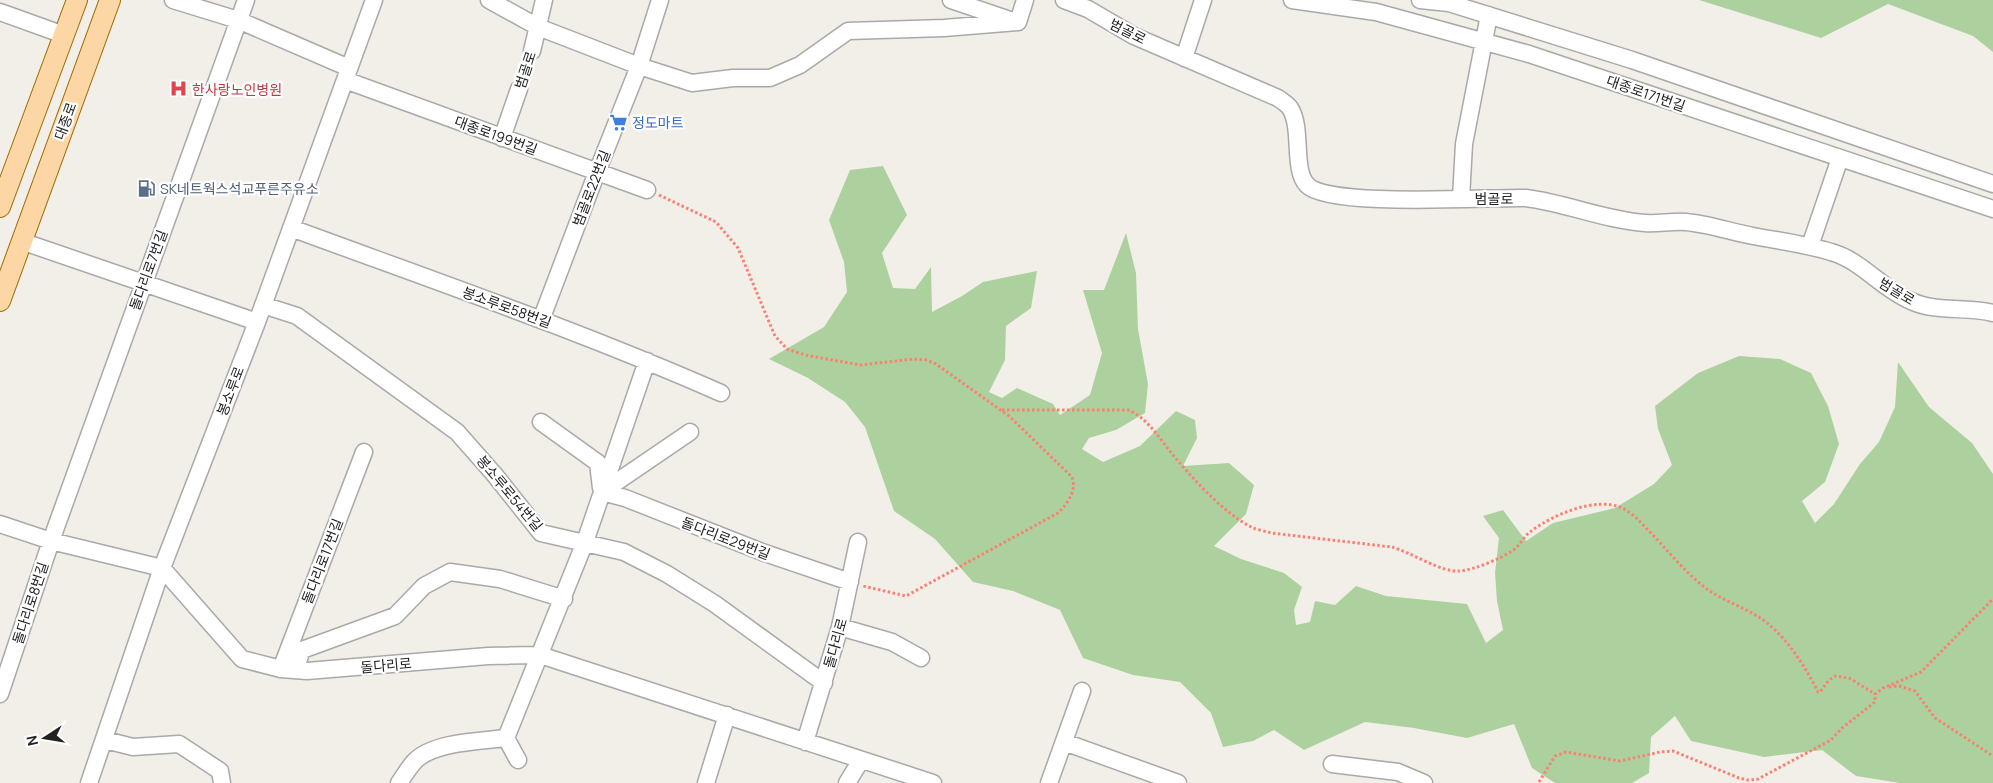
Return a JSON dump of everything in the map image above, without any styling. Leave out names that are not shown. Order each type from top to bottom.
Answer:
[{"type":"main road","points":[[0,207],[76,0]]},
{"type":"main road","name":"대종로","points":[[0,301],[110,0]]},
{"type":"street","name":"대종로199번길","points":[[173,0],[238,20],[347,74],[502,138],[647,190]]},
{"type":"street","name":"돌다리로7번길","points":[[50,541],[246,0]]},
{"type":"street","name":"봉소루로","points":[[89,783],[162,568],[257,322],[374,0]]},
{"type":"street","points":[[489,0],[538,27],[639,66],[692,83],[732,78],[770,78],[800,65],[848,32],[944,28],[1018,22]]},
{"type":"street","name":"범골로","points":[[532,51],[544,0]]},
{"type":"street","name":"범골로22번길","points":[[541,320],[639,66],[660,0]]},
{"type":"street","points":[[951,0],[1018,22]]},
{"type":"street","points":[[1018,22],[1025,0]]},
{"type":"street","name":"범골로","points":[[1064,0],[1088,9],[1134,36],[1278,98],[1289,107],[1295,120],[1302,175],[1307,186],[1330,196],[1373,200],[1518,197],[1544,200],[1621,220],[1645,223],[1685,222],[1707,225],[1834,252],[1854,263],[1910,301],[1930,307],[1954,310],[1977,309],[1993,313]]},
{"type":"street","points":[[1184,58],[1203,0]]},
{"type":"street","name":"대종로171번길","points":[[1292,0],[1376,12],[1529,54],[1993,209]]},
{"type":"street","points":[[1420,0],[1448,3],[1632,60],[1993,184]]},
{"type":"street","points":[[0,12],[64,35]]},
{"type":"street","points":[[1461,198],[1464,144],[1489,16]]},
{"type":"street","name":"범골로","points":[[502,138],[519,89]]},
{"type":"street","points":[[1810,246],[1840,158]]},
{"type":"street","name":"봉소루로58번길","points":[[291,228],[541,320],[647,361],[721,393]]},
{"type":"street","points":[[21,241],[257,322]]},
{"type":"street","name":"봉소루로54번길","points":[[263,304],[298,316],[457,432],[494,474],[541,533],[624,552],[668,574],[715,604],[824,683]]},
{"type":"street","points":[[506,738],[586,542],[647,361]]},
{"type":"street","points":[[541,422],[598,463],[602,492]]},
{"type":"street","points":[[602,492],[690,432]]},
{"type":"street","name":"돌다리로17번길","points":[[288,670],[364,452]]},
{"type":"street","name":"돌다리로29번길","points":[[602,492],[624,498],[762,552],[850,582]]},
{"type":"street","points":[[0,524],[50,541],[162,568]]},
{"type":"street","name":"돌다리로8번길","points":[[0,694],[50,541]]},
{"type":"street","name":"돌다리로","points":[[806,742],[840,627],[858,542]]},
{"type":"street","name":"돌다리로","points":[[162,568],[242,659],[288,670],[356,668],[488,656],[540,655],[727,715],[922,781]]},
{"type":"street","points":[[288,670],[302,650],[395,616],[424,586],[450,572],[500,579],[564,599]]},
{"type":"street","points":[[840,627],[892,642],[921,658]]},
{"type":"street","points":[[1049,783],[1082,691]]},
{"type":"street","points":[[706,783],[727,715]]},
{"type":"street","points":[[506,738],[518,760]]},
{"type":"street","points":[[399,783],[416,760],[429,751],[445,746],[506,738]]},
{"type":"street","points":[[105,740],[133,747],[179,744],[220,771],[221,783]]},
{"type":"street","points":[[1064,742],[1178,783]]},
{"type":"street","points":[[847,783],[860,760]]},
{"type":"street","points":[[1332,764],[1398,772],[1424,783]]},
{"type":"path","points":[[647,190],[716,222],[738,248],[775,336],[786,348],[805,355],[860,365],[927,360],[945,369],[1002,410],[1072,476],[1074,482],[1073,490],[1065,506],[1046,520],[906,596],[850,582]]},
{"type":"path","points":[[1002,410],[1128,410],[1137,414],[1149,426],[1197,483],[1255,529],[1271,533],[1392,547],[1405,550],[1453,571],[1469,569],[1510,552],[1531,531],[1564,513],[1598,504],[1620,507],[1637,518],[1705,589],[1769,624],[1802,664],[1818,692],[1835,676],[1848,678],[1875,694]]},
{"type":"path","points":[[1875,694],[1883,688],[1921,672],[1993,598]]},
{"type":"path","points":[[1883,688],[1899,686],[1915,691],[1935,718],[1993,756]]},
{"type":"path","points":[[1539,782],[1555,756],[1566,752],[1620,761],[1673,751],[1739,778],[1748,780],[1758,779],[1830,740],[1875,702],[1875,694]]},
{"type":"green space","points":[[1699,0],[1993,0],[1993,52],[1973,36],[1888,4],[1821,38]]},
{"type":"green space","points":[[883,166],[907,215],[882,253],[893,288],[915,289],[931,267],[932,312],[983,282],[1037,271],[1031,308],[1006,326],[1005,360],[989,392],[1002,398],[1017,388],[1053,404],[1060,415],[1090,395],[1102,353],[1083,290],[1104,290],[1126,233],[1136,273],[1138,329],[1148,384],[1145,413],[1116,430],[1089,438],[1082,449],[1103,462],[1140,446],[1176,411],[1195,420],[1197,438],[1183,466],[1229,463],[1254,485],[1246,514],[1214,546],[1241,559],[1284,573],[1302,587],[1294,610],[1296,625],[1310,622],[1315,601],[1335,605],[1356,586],[1386,596],[1467,604],[1486,643],[1503,630],[1497,601],[1495,573],[1499,538],[1483,516],[1503,510],[1526,541],[1553,523],[1615,508],[1654,484],[1672,465],[1658,429],[1655,406],[1698,373],[1739,356],[1780,359],[1811,373],[1828,406],[1839,444],[1825,482],[1802,501],[1815,523],[1834,504],[1860,464],[1879,442],[1895,407],[1898,362],[1929,407],[1972,443],[1993,474],[1993,783],[1900,783],[1856,776],[1822,750],[1764,757],[1691,741],[1675,716],[1651,737],[1649,773],[1632,783],[1555,783],[1532,768],[1514,724],[1467,738],[1414,728],[1365,722],[1304,750],[1274,730],[1253,741],[1223,747],[1211,713],[1180,682],[1133,675],[1083,658],[1060,610],[1013,591],[973,582],[935,539],[894,511],[865,427],[845,402],[808,378],[769,359],[824,327],[847,292],[844,262],[829,220],[850,170]]},
{"type":"place","name":"한사랑노인병원","points":[[178,89]]},
{"type":"place","name":"정도마트","points":[[618,122]]},
{"type":"place","name":"SK네트웍스석교푸른주유소","points":[[146,188]]}]
